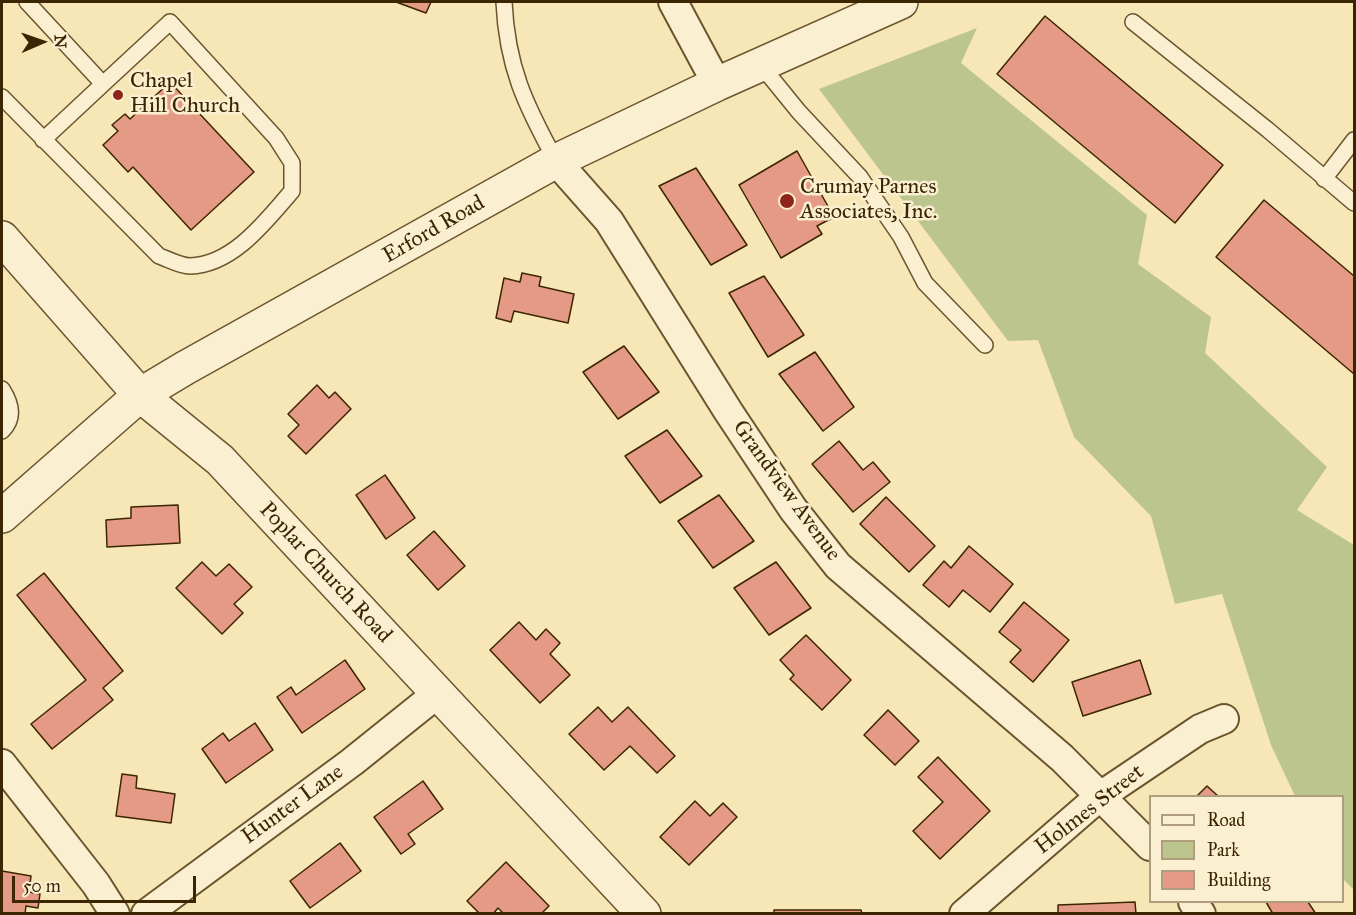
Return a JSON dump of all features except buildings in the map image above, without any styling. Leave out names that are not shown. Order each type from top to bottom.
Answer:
[{"type":"street","points":[[673,2],[717,84]]},
{"type":"street","name":"Erford Road","points":[[2,516],[140,394],[556,161],[760,64],[901,2]]},
{"type":"street","name":"Grandview Avenue","points":[[556,161],[609,221],[728,411],[793,509],[838,566],[1062,758],[1149,845]]},
{"type":"street","name":"Poplar Church Road","points":[[2,238],[73,322],[140,394],[220,460],[644,914]]},
{"type":"street","name":"Hunter Lane","points":[[146,914],[352,762],[438,693]]},
{"type":"street","name":"Holmes Street","points":[[964,914],[1099,797],[1200,729],[1224,719]]},
{"type":"street","points":[[2,764],[96,884],[115,914]]},
{"type":"lane","points":[[27,2],[103,84]]},
{"type":"lane","points":[[504,2],[506,41],[514,74],[556,161]]},
{"type":"lane","points":[[2,97],[43,140],[159,256],[188,266],[220,260],[270,217],[292,191],[292,163],[276,138],[170,22],[43,140]]},
{"type":"lane","points":[[1133,22],[1268,130],[1354,203]]},
{"type":"lane","points":[[760,64],[799,111],[860,177],[900,237],[925,283],[985,345]]},
{"type":"lane","points":[[1324,179],[1354,140]]},
{"type":"lane","points":[[2,389],[10,412],[7,426],[2,431]]},
{"type":"green space","points":[[977,28],[961,63],[1147,215],[1138,264],[1211,317],[1205,353],[1327,467],[1297,510],[1354,545],[1354,890],[1344,880],[1344,795],[1295,795],[1271,745],[1222,594],[1175,604],[1151,516],[1074,437],[1038,340],[1008,341],[819,89]]},
{"type":"place","name":"Chapel Hill Church","points":[[118,95]]},
{"type":"place","name":"Crumay Parnes Associates, Inc.","points":[[787,201]]}]
